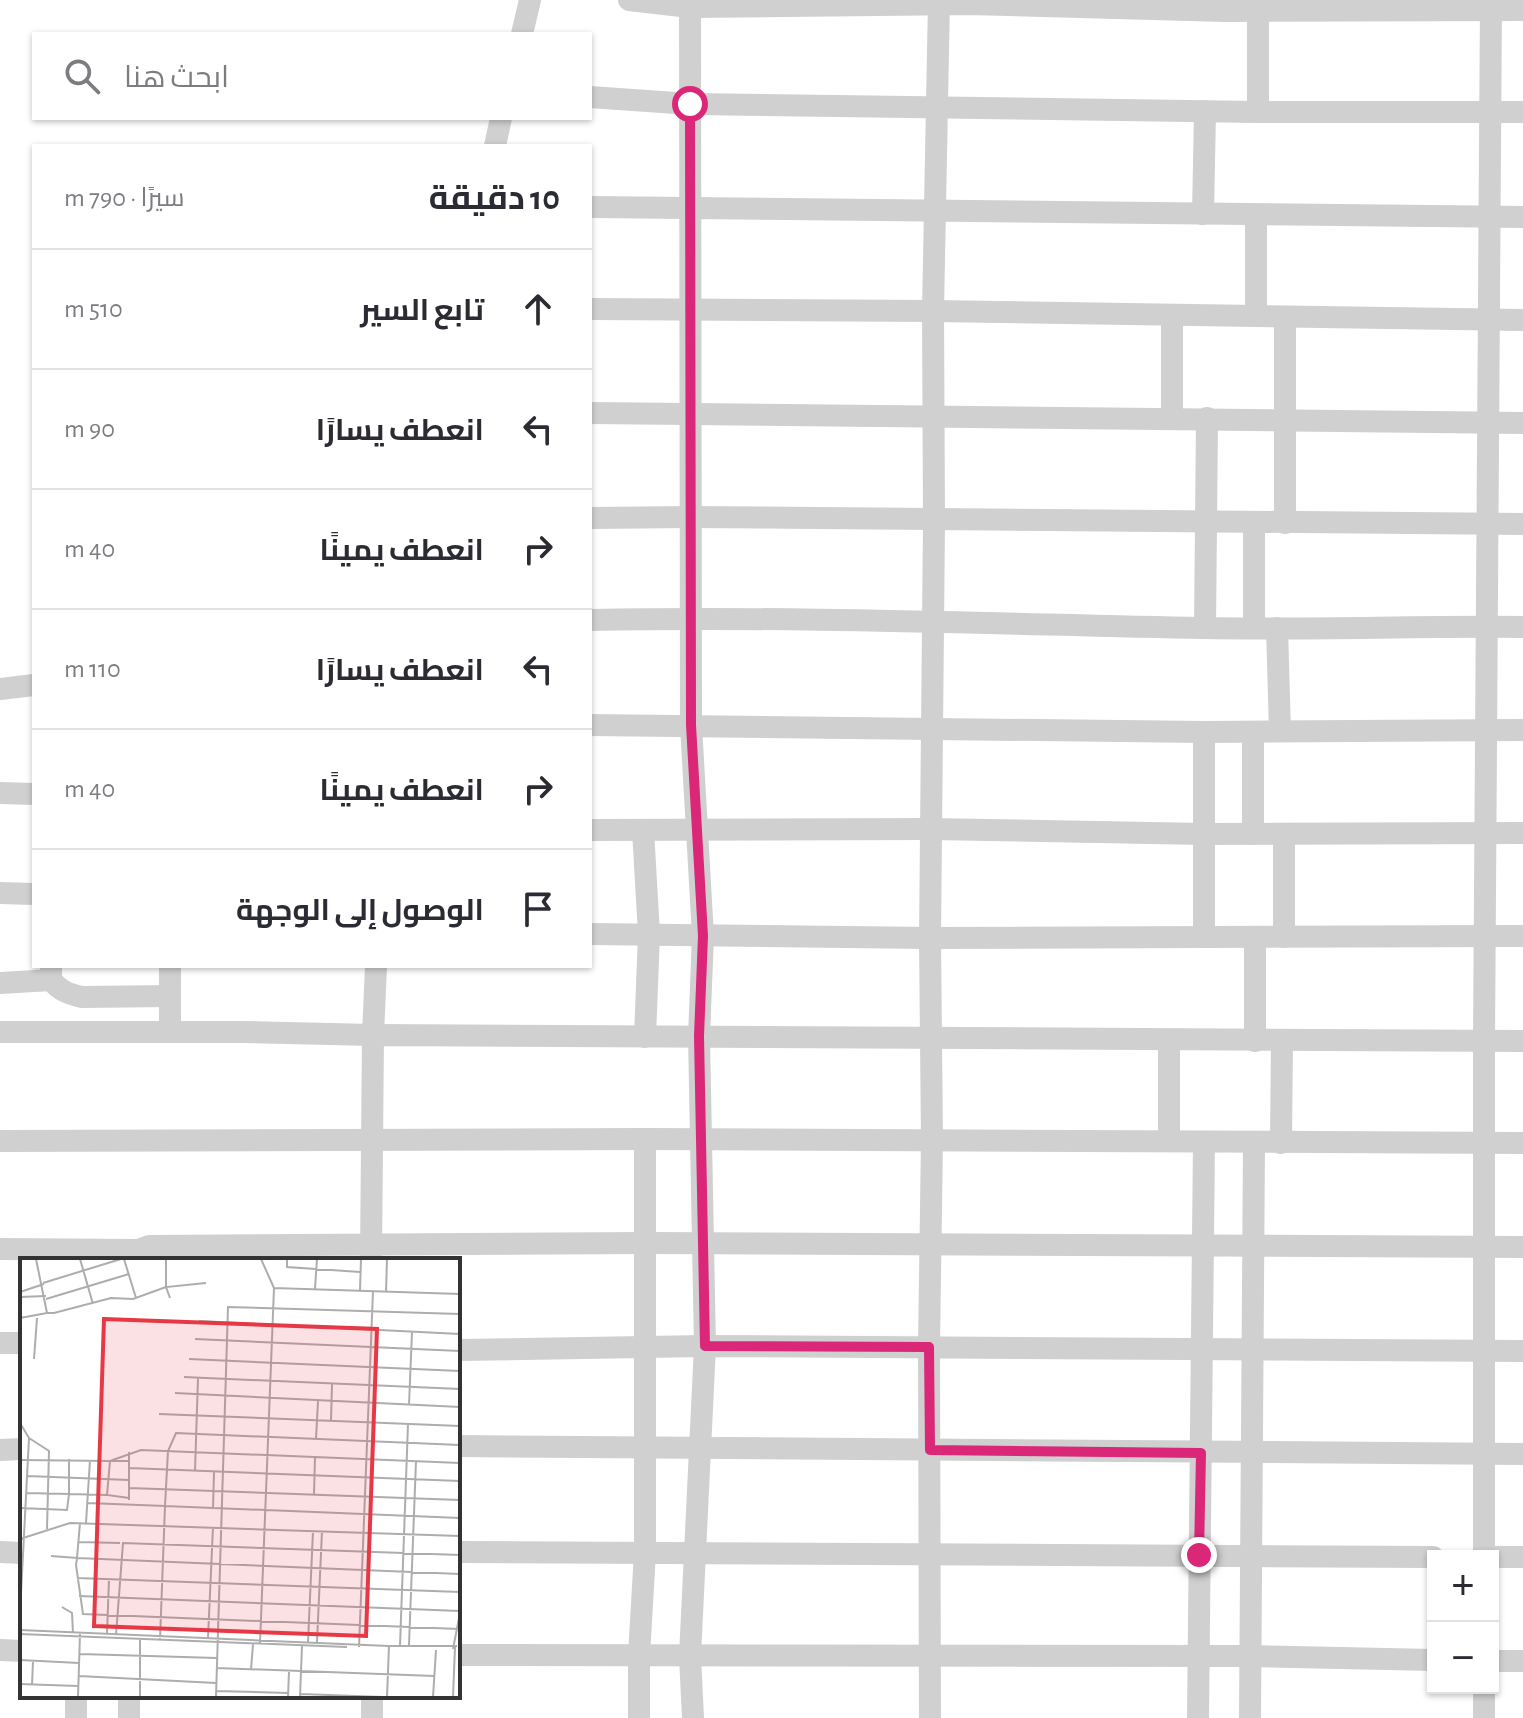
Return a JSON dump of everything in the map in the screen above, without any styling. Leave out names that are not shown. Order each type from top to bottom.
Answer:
[{"type":"street","points":[[522,32],[530,0]]},
{"type":"street","points":[[629,0],[1225,6],[1258,11],[1287,5],[1491,5],[1523,10]]},
{"type":"street","points":[[930,1718],[933,311],[939,2]]},
{"type":"street","points":[[690,3],[691,725],[703,936],[699,1036],[705,1346],[690,1656],[693,1718]]},
{"type":"street","points":[[1484,1550],[1483,1142],[1491,5]]},
{"type":"street","points":[[1258,11],[1258,112]]},
{"type":"street","points":[[592,97],[690,104],[1258,112],[1523,112]]},
{"type":"street","points":[[1203,214],[1205,111]]},
{"type":"street","points":[[495,144],[501,120]]},
{"type":"street","points":[[592,207],[1523,217]]},
{"type":"street","points":[[1256,215],[1256,316]]},
{"type":"street","points":[[592,309],[1523,320]]},
{"type":"street","points":[[1172,315],[1172,418]]},
{"type":"street","points":[[1285,317],[1285,523]]},
{"type":"street","points":[[592,413],[1523,423]]},
{"type":"street","points":[[1205,628],[1207,418]]},
{"type":"street","points":[[592,518],[1523,524]]},
{"type":"street","points":[[1254,523],[1280,731]]},
{"type":"street","points":[[592,620],[932,621],[1205,628],[1523,627]]},
{"type":"street","points":[[0,689],[32,685]]},
{"type":"street","points":[[592,725],[1204,732],[1523,730]]},
{"type":"street","points":[[1204,732],[1204,937]]},
{"type":"street","points":[[1253,732],[1253,834]]},
{"type":"street","points":[[0,793],[32,794]]},
{"type":"street","points":[[592,830],[1523,833]]},
{"type":"street","points":[[643,830],[649,934],[645,1037]]},
{"type":"street","points":[[1284,834],[1284,937]]},
{"type":"street","points":[[0,893],[32,894]]},
{"type":"street","points":[[592,934],[930,938],[1523,936]]},
{"type":"street","points":[[1255,937],[1255,1041]]},
{"type":"street","points":[[170,968],[170,1031]]},
{"type":"street","points":[[371,1253],[376,968]]},
{"type":"street","points":[[0,983],[51,973],[57,988],[82,997],[170,996]]},
{"type":"street","points":[[0,1032],[1523,1041]]},
{"type":"street","points":[[1169,1041],[1169,1141]]},
{"type":"street","points":[[1281,1143],[1282,1041]]},
{"type":"street","points":[[639,1718],[645,1552],[645,1139]]},
{"type":"street","points":[[0,1141],[645,1139],[1523,1143]]},
{"type":"street","points":[[1198,1718],[1204,1142]]},
{"type":"street","points":[[1250,1718],[1254,1143]]},
{"type":"street","points":[[0,1249],[135,1255],[149,1246],[371,1253],[646,1243],[1523,1247]]},
{"type":"street","points":[[460,1350],[705,1346],[1523,1351]]},
{"type":"street","points":[[460,1446],[1523,1454]]},
{"type":"street","points":[[0,1450],[20,1449]]},
{"type":"street","points":[[0,1552],[20,1553]]},
{"type":"street","points":[[460,1552],[1427,1557]]},
{"type":"street","points":[[1499,1557],[1523,1557]]},
{"type":"street","points":[[0,1650],[20,1651]]},
{"type":"street","points":[[460,1655],[1250,1656],[1427,1660]]},
{"type":"street","points":[[1499,1661],[1523,1661]]},
{"type":"street","points":[[1484,1694],[1484,1718]]},
{"type":"route","points":[[690,104],[691,725],[703,936],[699,1036],[705,1346],[929,1347],[930,1450],[1201,1453],[1199,1555]]}]
